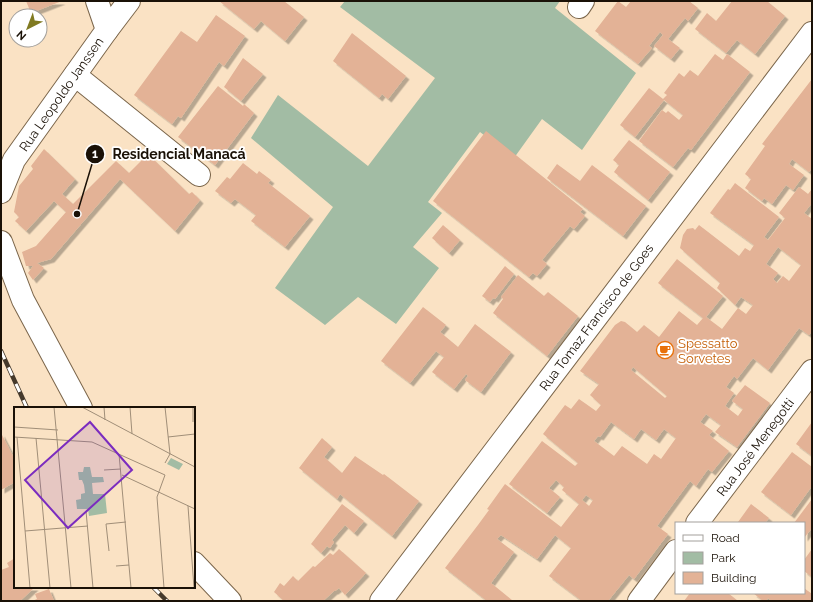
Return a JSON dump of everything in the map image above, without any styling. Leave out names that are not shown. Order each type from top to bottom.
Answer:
[{"type":"street","points":[[96,1],[107,30]]},
{"type":"street","name":"Rua Leopoldo Janssen","points":[[1,192],[14,160],[129,1]]},
{"type":"street","name":"Rua Tomaz Francisco de Goes","points":[[381,601],[812,33]]},
{"type":"street","points":[[75,75],[200,175]]},
{"type":"street","points":[[1,242],[23,300],[79,407]]},
{"type":"street","name":"Rua José Menegotti","points":[[698,522],[812,371]]},
{"type":"street","points":[[639,601],[675,552]]},
{"type":"street","points":[[195,564],[230,601]]},
{"type":"green space","points":[[345,1],[560,1],[555,8],[636,73],[582,150],[542,119],[514,158],[480,132],[428,202],[442,213],[413,247],[439,268],[396,324],[358,297],[325,325],[275,288],[333,207],[251,138],[278,95],[368,166],[435,78],[340,7]]},
{"type":"building","points":[[26,1],[62,1],[44,8],[29,8]]},
{"type":"building","points":[[219,1],[284,1],[304,17],[285,41],[261,21],[254,29]]},
{"type":"building","points":[[618,1],[626,7],[631,1],[689,1],[698,8],[688,21],[685,18],[668,39],[680,48],[671,59],[654,46],[663,35],[660,32],[649,46],[652,48],[638,64],[595,31]]},
{"type":"building","points":[[732,1],[767,1],[785,16],[755,54],[737,40],[726,53],[695,29],[707,13],[716,21]]},
{"type":"building","points":[[216,15],[245,36],[224,66],[219,62],[181,118],[178,116],[172,124],[134,95],[181,31],[197,42]]},
{"type":"building","points":[[352,33],[406,76],[388,99],[382,94],[379,98],[333,61]]},
{"type":"building","points":[[715,54],[723,60],[727,54],[750,72],[691,150],[688,148],[673,167],[639,141],[662,110],[666,113],[668,111],[679,120],[683,115],[664,100],[635,137],[620,125],[649,88],[663,99],[667,95],[664,93],[679,73],[684,77],[690,70],[698,76]]},
{"type":"building","points":[[243,58],[263,74],[241,101],[224,87]]},
{"type":"building","points":[[812,79],[812,168],[809,172],[792,159],[789,164],[804,175],[793,190],[786,185],[772,204],[764,198],[762,201],[745,188],[751,179],[745,174],[765,146],[762,144]]},
{"type":"building","points":[[218,86],[243,106],[244,104],[254,113],[215,165],[178,137]]},
{"type":"building","points":[[486,131],[583,209],[580,212],[585,216],[574,229],[570,226],[542,260],[547,264],[537,276],[533,273],[529,277],[433,201]]},
{"type":"building","points":[[629,140],[670,172],[648,200],[614,172],[619,165],[613,160]]},
{"type":"building","points":[[44,149],[75,179],[62,194],[73,204],[116,161],[129,173],[148,154],[189,194],[192,192],[200,200],[175,231],[120,179],[51,259],[37,263],[44,268],[33,280],[28,273],[33,266],[26,266],[22,252],[36,246],[66,212],[54,201],[26,231],[15,221],[19,217],[14,212],[19,186],[33,169],[31,166]]},
{"type":"building","points":[[243,163],[257,174],[259,171],[271,180],[268,183],[310,216],[285,247],[251,221],[256,215],[235,199],[231,203],[215,191],[227,177],[230,179]]},
{"type":"building","points":[[557,164],[580,181],[592,165],[646,206],[623,236],[547,178]]},
{"type":"building","points":[[735,183],[779,217],[764,237],[768,240],[785,218],[779,213],[799,187],[808,194],[812,189],[812,203],[804,213],[812,219],[812,331],[809,335],[799,328],[768,370],[753,358],[737,379],[734,376],[726,387],[734,393],[725,406],[738,416],[743,409],[732,401],[745,385],[770,403],[737,447],[715,432],[721,425],[706,414],[700,422],[713,431],[709,435],[729,451],[712,472],[708,469],[696,486],[690,481],[657,526],[668,534],[634,579],[629,575],[608,601],[582,601],[549,576],[571,548],[555,535],[537,559],[501,535],[497,539],[514,552],[491,583],[513,601],[487,601],[445,568],[489,510],[487,509],[505,484],[561,527],[579,504],[562,490],[564,487],[556,480],[549,488],[560,497],[547,513],[509,484],[542,441],[575,466],[578,463],[543,434],[565,405],[571,409],[579,399],[596,411],[601,405],[590,395],[599,384],[580,371],[615,325],[621,321],[625,322],[637,332],[644,325],[659,337],[679,311],[697,325],[703,318],[658,283],[677,259],[723,296],[706,317],[722,329],[738,308],[746,314],[753,305],[741,297],[735,305],[717,288],[720,283],[680,248],[683,235],[687,229],[693,228],[695,230],[699,225],[739,256],[745,248],[750,251],[754,245],[710,213],[728,189],[730,190]],"holes":[[[778,247],[801,265],[789,281],[783,276],[777,283],[773,279],[778,273],[766,264]],[[633,367],[667,396],[665,398],[631,370]],[[611,422],[634,439],[641,429],[656,440],[664,429],[676,438],[661,459],[654,454],[647,464],[622,446],[614,456],[594,441],[598,436],[600,437]],[[586,495],[593,500],[589,506],[582,500]]]},
{"type":"building","points":[[443,225],[460,240],[449,253],[432,238]]},
{"type":"building","points":[[505,266],[514,274],[495,299],[493,298],[490,302],[482,296]]},
{"type":"building","points":[[518,275],[544,296],[548,292],[578,316],[547,356],[493,313],[503,299],[501,297]]},
{"type":"building","points":[[423,307],[446,325],[440,332],[458,347],[475,324],[511,352],[481,392],[465,380],[468,376],[466,374],[454,389],[432,372],[444,357],[436,351],[410,383],[381,361]]},
{"type":"building","points":[[812,422],[812,456],[796,444]]},
{"type":"building","points":[[1,433],[14,458],[14,483],[1,490]]},
{"type":"building","points":[[322,438],[332,447],[324,457],[342,473],[355,456],[383,475],[384,474],[419,501],[392,536],[340,494],[337,499],[299,468]]},
{"type":"building","points":[[792,452],[812,467],[812,486],[791,515],[761,492]]},
{"type":"building","points":[[812,499],[812,528],[805,537],[805,522],[795,522]]},
{"type":"building","points":[[342,504],[364,521],[354,533],[345,525],[332,540],[334,542],[330,548],[327,546],[321,553],[311,544]]},
{"type":"building","points":[[751,504],[769,518],[766,522],[738,522]]},
{"type":"building","points":[[339,549],[366,573],[345,595],[339,588],[323,601],[284,601],[274,592],[280,583],[284,586],[293,576],[298,581],[313,566],[315,567],[330,553],[333,555]]},
{"type":"building","points":[[812,549],[812,577],[805,572],[805,559]]},
{"type":"building","points":[[14,559],[14,588],[34,588],[20,601],[1,601],[1,570],[9,567],[7,563]]},
{"type":"building","points":[[49,589],[54,601],[32,601],[37,599],[35,594]]},
{"type":"building","points":[[805,589],[812,594],[812,601],[772,601],[768,598],[766,601],[763,601],[754,594],[805,594]]},
{"type":"building","points":[[689,594],[729,594],[738,601],[684,601]]},
{"type":"railway","points":[[1,351],[27,407]]},
{"type":"railway","points":[[154,588],[167,601]]},
{"type":"place","name":"Residencial Manacá","points":[[77,214]]},
{"type":"place","name":"Spessatto Sorvetes","points":[[665,350]]}]
